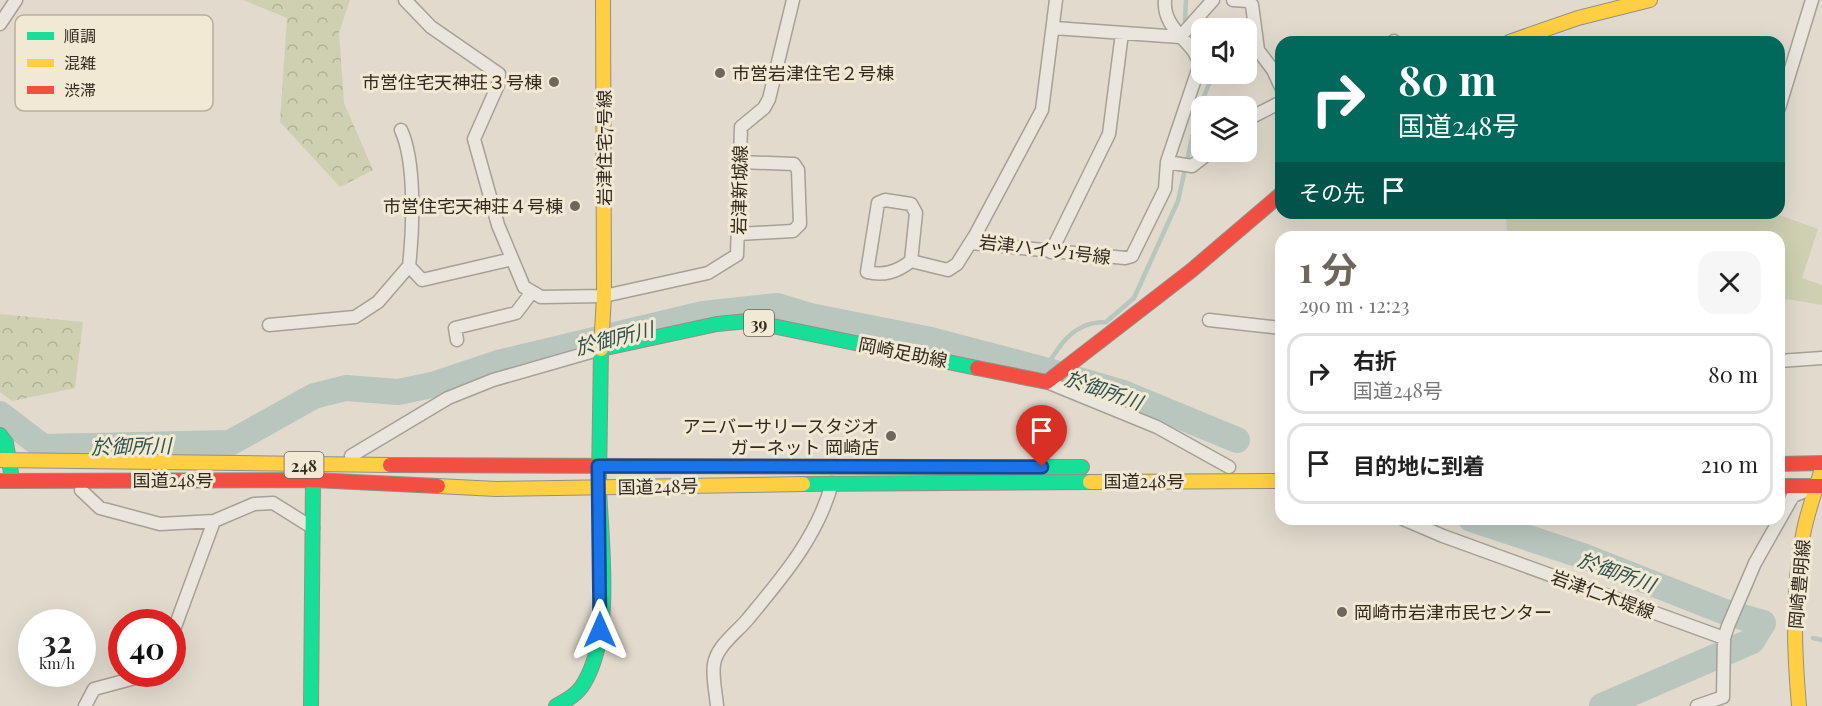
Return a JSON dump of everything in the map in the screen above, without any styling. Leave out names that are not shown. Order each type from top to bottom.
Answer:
[{"type":"main road","name":"岩津住宅7号線","points":[[601,349],[604,296],[603,0]]},
{"type":"main road","points":[[1526,36],[1578,18],[1650,0]]},
{"type":"main road","points":[[1049,380],[1192,270],[1275,199]]},
{"type":"main road","name":"岡崎足助線","points":[[601,349],[717,324],[748,321],[1049,380]]},
{"type":"main road","points":[[556,706],[574,703],[595,656],[600,630],[598,466],[601,349]]},
{"type":"main road","points":[[0,435],[6,443],[6,481]]},
{"type":"main road","name":"国道248号","points":[[5,460],[598,466],[1098,467]]},
{"type":"main road","points":[[1785,464],[1822,463]]},
{"type":"main road","name":"国道248号","points":[[1205,467],[1275,468]]},
{"type":"main road","name":"岡崎豊明線","points":[[1799,704],[1794,627],[1795,595],[1803,532],[1820,486],[1822,468]]},
{"type":"main road","points":[[311,706],[313,480]]},
{"type":"main road","name":"国道248号","points":[[6,481],[313,480],[496,489],[832,483],[1275,482]]},
{"type":"main road","points":[[1785,486],[1820,486]]},
{"type":"street","points":[[0,24],[16,0]]},
{"type":"street","points":[[405,0],[431,27],[499,74],[498,85],[474,139],[498,225],[525,287],[532,292],[516,313],[455,328],[457,340]]},
{"type":"street","name":"岩津新城線","points":[[532,292],[541,297],[604,296],[708,273],[723,267],[737,255],[741,127],[764,108],[769,99],[793,0]]},
{"type":"street","name":"岩津ハイツ1号線","points":[[1056,0],[1054,28],[1040,117],[971,243],[1125,258],[1132,256],[1166,189],[1167,162],[1200,64],[1165,15],[1165,0]]},
{"type":"street","points":[[1054,28],[1180,37],[1214,0]]},
{"type":"street","points":[[1233,0],[1252,5],[1258,50],[1275,66]]},
{"type":"street","points":[[1785,88],[1812,0]]},
{"type":"street","points":[[1051,252],[1109,134],[1122,33]]},
{"type":"street","points":[[1257,114],[1275,105]]},
{"type":"street","points":[[269,325],[355,317],[378,302],[409,266],[412,240],[409,165],[406,140],[401,130]]},
{"type":"street","points":[[739,234],[794,231],[800,224],[798,170],[794,164],[740,162]]},
{"type":"street","points":[[1167,162],[1192,166],[1197,162]]},
{"type":"street","points":[[911,261],[916,213],[910,204],[885,200],[878,203],[867,272],[892,272],[911,261],[948,270],[957,264],[974,236]]},
{"type":"street","points":[[409,266],[422,280],[512,259]]},
{"type":"street","points":[[1209,320],[1275,326]]},
{"type":"street","points":[[351,456],[448,398],[493,380],[601,349]]},
{"type":"street","points":[[1785,361],[1822,358]]},
{"type":"street","points":[[1049,380],[1157,428],[1228,467]]},
{"type":"street","points":[[717,706],[714,664],[722,648],[806,545],[825,509],[832,483]]},
{"type":"street","points":[[1785,510],[1793,496],[1820,486]]},
{"type":"street","points":[[81,490],[100,508],[160,524],[214,521],[254,504],[273,503],[313,528]]},
{"type":"street","points":[[182,609],[214,521]]},
{"type":"street","name":"岩津仁木堤線","points":[[1418,525],[1454,540],[1726,632]]},
{"type":"street","points":[[1697,706],[1722,697],[1726,632],[1755,563],[1777,525]]},
{"type":"street","points":[[85,706],[94,689],[108,685]]},
{"type":"green space","points":[[243,0],[350,0],[339,32],[344,103],[373,170],[340,187],[280,122],[287,18]]},
{"type":"green space","points":[[1785,217],[1818,229],[1802,278],[1822,285],[1822,305],[1787,299],[1785,302],[1785,231],[1507,231],[1506,219]]},
{"type":"green space","points":[[0,314],[83,322],[75,388],[12,401],[0,392]]},
{"type":"waterway","points":[[1186,0],[1185,21],[1191,30]]},
{"type":"waterway","points":[[1045,370],[1056,351],[1069,336],[1085,326],[1106,322],[1134,298],[1178,201],[1198,111],[1209,84]]},
{"type":"waterway","name":"於御所川","points":[[0,414],[43,447],[230,443],[314,396],[346,388],[398,392],[432,385],[498,363],[703,314],[777,306],[810,316],[931,340],[1045,370],[1123,393],[1237,440]]},
{"type":"waterway","name":"於御所川","points":[[1489,525],[1583,556],[1725,612],[1763,623],[1752,641],[1602,706]]},
{"type":"waterway","points":[[1763,623],[1772,627]]},
{"type":"waterway","points":[[1813,638],[1822,640]]},
{"type":"traffic: fast","points":[[599,480],[601,349],[717,324],[748,321],[977,368]]},
{"type":"traffic: fast","points":[[0,435],[6,443],[11,473]]},
{"type":"traffic: fast","points":[[928,467],[1082,467]]},
{"type":"traffic: fast","points":[[311,706],[313,480]]},
{"type":"traffic: fast","points":[[803,484],[1090,482]]},
{"type":"traffic: fast","points":[[556,706],[582,687],[593,663],[599,639],[604,587],[599,487]]},
{"type":"traffic: slow","points":[[601,349],[604,296],[603,0]]},
{"type":"traffic: slow","points":[[1526,36],[1578,18],[1650,0]]},
{"type":"traffic: slow","points":[[0,460],[390,465]]},
{"type":"traffic: slow","points":[[628,466],[928,467]]},
{"type":"traffic: slow","points":[[1799,706],[1795,642],[1799,556],[1809,509],[1822,468]]},
{"type":"traffic: slow","points":[[1090,482],[1275,481]]},
{"type":"traffic: slow","points":[[438,486],[496,489],[803,484]]},
{"type":"traffic: jam","points":[[977,368],[1047,382],[1192,270],[1275,199]]},
{"type":"traffic: jam","points":[[1785,464],[1822,463]]},
{"type":"traffic: jam","points":[[390,465],[628,466]]},
{"type":"traffic: jam","points":[[0,481],[313,480],[438,486]]},
{"type":"traffic: jam","points":[[1785,486],[1822,486]]},
{"type":"place","name":"市営岩津住宅２号棟","points":[[720,73]]},
{"type":"place","name":"市営住宅天神荘３号棟","points":[[554,82]]},
{"type":"place","name":"市営住宅天神荘４号棟","points":[[575,206]]},
{"type":"place","name":"アニバーサリースタジオ ガーネット 岡崎店","points":[[891,436]]},
{"type":"place","name":"岡崎市岩津市民センター","points":[[1342,612]]},
{"type":"route","points":[[600,630],[598,466],[1042,467]]}]
